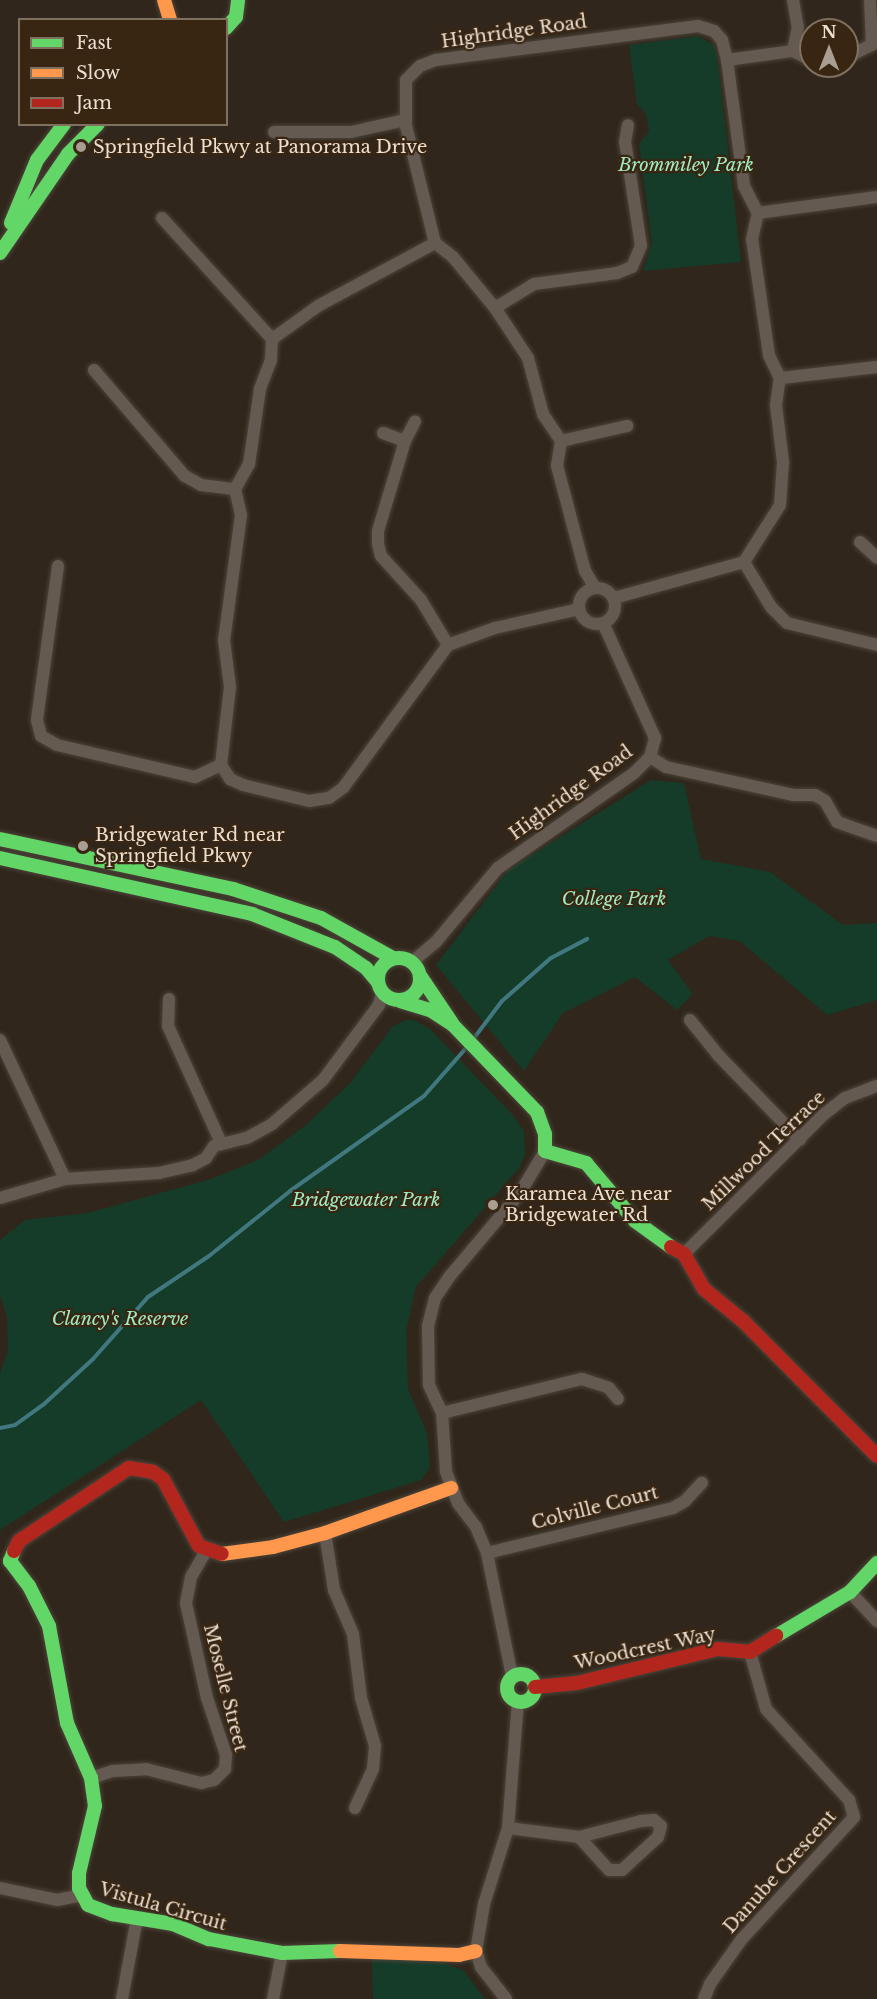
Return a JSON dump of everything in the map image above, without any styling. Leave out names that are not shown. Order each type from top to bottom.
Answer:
[{"type":"street","points":[[793,0],[798,27],[793,51]]},
{"type":"street","points":[[859,51],[872,45],[870,0]]},
{"type":"street","points":[[159,18],[163,2]]},
{"type":"street","points":[[163,2],[169,18]]},
{"type":"street","points":[[228,26],[236,17],[241,2]]},
{"type":"street","name":"Highridge Road","points":[[435,243],[405,120],[406,80],[420,66],[436,60],[698,26],[714,31],[722,40],[727,60],[744,186],[758,213]]},
{"type":"street","points":[[727,60],[793,51],[799,54]]},
{"type":"street","points":[[274,132],[351,132],[405,120]]},
{"type":"street","points":[[495,308],[534,285],[617,273],[632,267],[640,246],[625,142],[628,125]]},
{"type":"street","points":[[2,247],[27,181],[63,126]]},
{"type":"street","points":[[2,247],[68,154],[96,126]]},
{"type":"street","points":[[614,598],[744,562],[780,504],[783,462],[776,405],[780,378],[769,355],[752,239],[758,213],[877,197]]},
{"type":"street","points":[[162,218],[272,339],[271,360],[260,389],[249,464],[235,489],[241,515],[224,640],[230,687],[221,765],[230,779],[243,785],[309,801],[329,798],[343,788],[448,645],[495,628],[579,609]]},
{"type":"street","points":[[272,339],[318,306],[435,243],[453,257],[495,308],[528,358],[543,414],[561,441],[557,466],[585,571],[595,588]]},
{"type":"street","points":[[780,378],[877,366]]},
{"type":"street","points":[[94,370],[185,476],[201,485],[235,489]]},
{"type":"street","points":[[415,421],[405,441],[378,531],[378,544],[381,556],[421,600],[448,645]]},
{"type":"street","points":[[561,441],[627,426]]},
{"type":"street","points":[[383,433],[405,441]]},
{"type":"street","points":[[860,542],[877,558]]},
{"type":"street","points":[[744,562],[771,608],[787,623],[877,645]]},
{"type":"street","points":[[58,566],[37,720],[41,736],[57,745],[195,777],[221,765]]},
{"type":"street","points":[[595,588],[606,590],[614,598],[614,613],[603,623],[588,621],[579,609],[582,595],[595,588]]},
{"type":"street","name":"Highridge Road","points":[[412,962],[435,942],[498,868],[634,772],[650,757],[655,738],[603,623]]},
{"type":"street","points":[[650,757],[666,767],[793,795],[815,795],[825,801],[837,822],[877,836]]},
{"type":"street","points":[[0,839],[243,892],[321,918],[393,958],[412,962],[453,1025]]},
{"type":"street","points":[[0,858],[252,914],[335,947],[366,968],[386,996],[430,1010],[453,1025],[489,1060],[537,1113],[545,1134],[545,1151],[536,1173],[435,1298],[428,1326],[426,1357],[429,1385],[442,1413],[451,1488],[476,1527],[487,1552],[512,1676],[507,1691],[518,1702],[508,1828],[484,1904],[476,1951],[481,1967],[506,1999]]},
{"type":"street","points":[[0,1198],[65,1179],[159,1173],[193,1165],[222,1143],[247,1138],[272,1124],[323,1080],[386,996],[381,967],[393,958]]},
{"type":"street","points":[[386,996],[413,996],[420,977]]},
{"type":"street","points":[[169,999],[171,1035],[222,1143]]},
{"type":"street","points":[[690,1020],[718,1056],[800,1140]]},
{"type":"street","points":[[0,1040],[65,1179]]},
{"type":"street","name":"Millwood Terrace","points":[[684,1254],[845,1098],[877,1086]]},
{"type":"street","points":[[545,1151],[586,1163],[635,1221],[652,1236],[684,1254],[704,1289],[743,1321],[877,1456]]},
{"type":"street","points":[[442,1413],[582,1379],[609,1388],[618,1399]]},
{"type":"street","name":"Vistula Circuit","points":[[206,1551],[162,1479],[153,1472],[129,1468],[19,1541],[5,1562],[29,1586],[49,1626],[67,1722],[92,1778],[96,1799],[79,1873],[82,1895],[94,1910],[173,1924],[209,1940],[282,1953],[383,1950],[459,1955],[476,1951]]},
{"type":"street","name":"Colville Court","points":[[487,1552],[673,1508],[685,1502],[702,1483]]},
{"type":"street","points":[[206,1551],[216,1555],[273,1547],[325,1533],[451,1488]]},
{"type":"street","points":[[325,1533],[334,1590],[353,1634],[361,1698],[375,1746],[373,1770],[355,1808]]},
{"type":"street","name":"Moselle Street","points":[[92,1778],[113,1771],[146,1770],[201,1783],[214,1780],[225,1769],[226,1755],[207,1698],[186,1603],[191,1577],[206,1551]]},
{"type":"street","points":[[750,1652],[850,1592],[877,1563]]},
{"type":"street","points":[[850,1592],[877,1621]]},
{"type":"street","name":"Woodcrest Way","points":[[535,1687],[577,1683],[718,1649],[750,1652]]},
{"type":"street","name":"Danube Crescent","points":[[704,1999],[710,1984],[741,1940],[854,1817],[849,1800],[766,1709],[750,1652]]},
{"type":"street","points":[[512,1676],[527,1675],[535,1687],[531,1698],[518,1702]]},
{"type":"street","points":[[508,1828],[579,1837],[641,1821],[654,1820],[661,1827],[658,1837],[622,1870],[609,1870],[579,1837]]},
{"type":"street","points":[[0,1888],[57,1900],[82,1895]]},
{"type":"street","points":[[122,1999],[137,1918]]},
{"type":"street","points":[[273,1999],[282,1953]]},
{"type":"green space","name":"Brommiley Park","points":[[698,36],[714,45],[717,55],[741,262],[643,271],[652,243],[639,144],[649,131],[646,114],[637,104],[629,45]]},
{"type":"green space","name":"College Park","points":[[651,780],[684,783],[701,859],[770,872],[843,925],[877,923],[877,1000],[827,1015],[740,941],[709,936],[668,960],[693,994],[677,1010],[635,977],[563,1013],[524,1071],[436,965],[508,870]]},
{"type":"green space","points":[[405,1020],[414,1020],[430,1029],[511,1113],[524,1131],[525,1154],[520,1167],[416,1287],[406,1331],[408,1389],[427,1433],[430,1467],[421,1480],[284,1522],[201,1400],[0,1530],[0,1374],[8,1350],[7,1317],[0,1295],[0,1240],[25,1220],[88,1213],[211,1179],[258,1160],[306,1125],[350,1083],[392,1027]]},
{"type":"green space","points":[[372,1959],[441,1962],[463,1970],[485,1999],[373,1999]]},
{"type":"waterway","points":[[474,1038],[502,1001],[551,958],[587,939]]},
{"type":"waterway","points":[[0,1428],[15,1425],[43,1405],[93,1359],[148,1297],[209,1256],[290,1191],[424,1096],[467,1047]]},
{"type":"traffic: fast","points":[[228,26],[236,17],[238,0]]},
{"type":"traffic: fast","points":[[11,223],[37,160],[62,126]]},
{"type":"traffic: fast","points":[[0,253],[68,154],[96,126]]},
{"type":"traffic: fast","points":[[0,839],[233,889],[321,918],[393,958]]},
{"type":"traffic: fast","points":[[0,858],[252,914],[335,947],[366,968],[377,981]]},
{"type":"traffic: fast","points":[[399,958],[407,959],[414,964],[419,971],[420,979],[419,987],[414,994],[407,999],[399,1000],[391,999],[384,994],[379,987],[378,979],[379,971],[384,964],[391,959],[399,958]]},
{"type":"traffic: fast","points":[[421,977],[452,1023]]},
{"type":"traffic: fast","points":[[400,1001],[430,1010],[453,1025],[537,1112],[545,1134],[545,1151],[586,1163],[635,1221],[671,1247]]},
{"type":"traffic: fast","points":[[14,1551],[10,1561],[29,1586],[49,1626],[67,1723],[91,1778],[95,1806],[79,1873],[79,1888],[88,1905],[112,1914],[173,1924],[209,1939],[282,1953],[340,1951]]},
{"type":"traffic: fast","points":[[776,1636],[850,1592],[877,1563]]},
{"type":"traffic: fast","points":[[521,1674],[531,1678],[535,1688],[531,1698],[521,1702],[511,1698],[507,1688],[511,1678],[521,1674]]},
{"type":"traffic: slow","points":[[164,0],[169,18]]},
{"type":"traffic: slow","points":[[222,1554],[273,1547],[325,1533],[451,1488]]},
{"type":"traffic: slow","points":[[340,1951],[459,1955],[476,1951]]},
{"type":"traffic: jam","points":[[671,1247],[684,1254],[704,1289],[743,1321],[877,1456]]},
{"type":"traffic: jam","points":[[14,1551],[19,1541],[129,1468],[153,1472],[163,1479],[199,1546],[222,1554]]},
{"type":"traffic: jam","points":[[535,1687],[577,1683],[718,1649],[750,1652],[776,1636]]},
{"type":"place","name":"Springfield Pkwy at Panorama Drive","points":[[81,147]]},
{"type":"place","name":"Bridgewater Rd near Springfield Pkwy","points":[[83,846]]},
{"type":"place","name":"Karamea Ave near Bridgewater Rd","points":[[493,1205]]},
{"type":"park label","name":"Bridgewater Park","points":[[366,1200]]},
{"type":"park label","name":"Clancy's Reserve","points":[[120,1319]]}]
